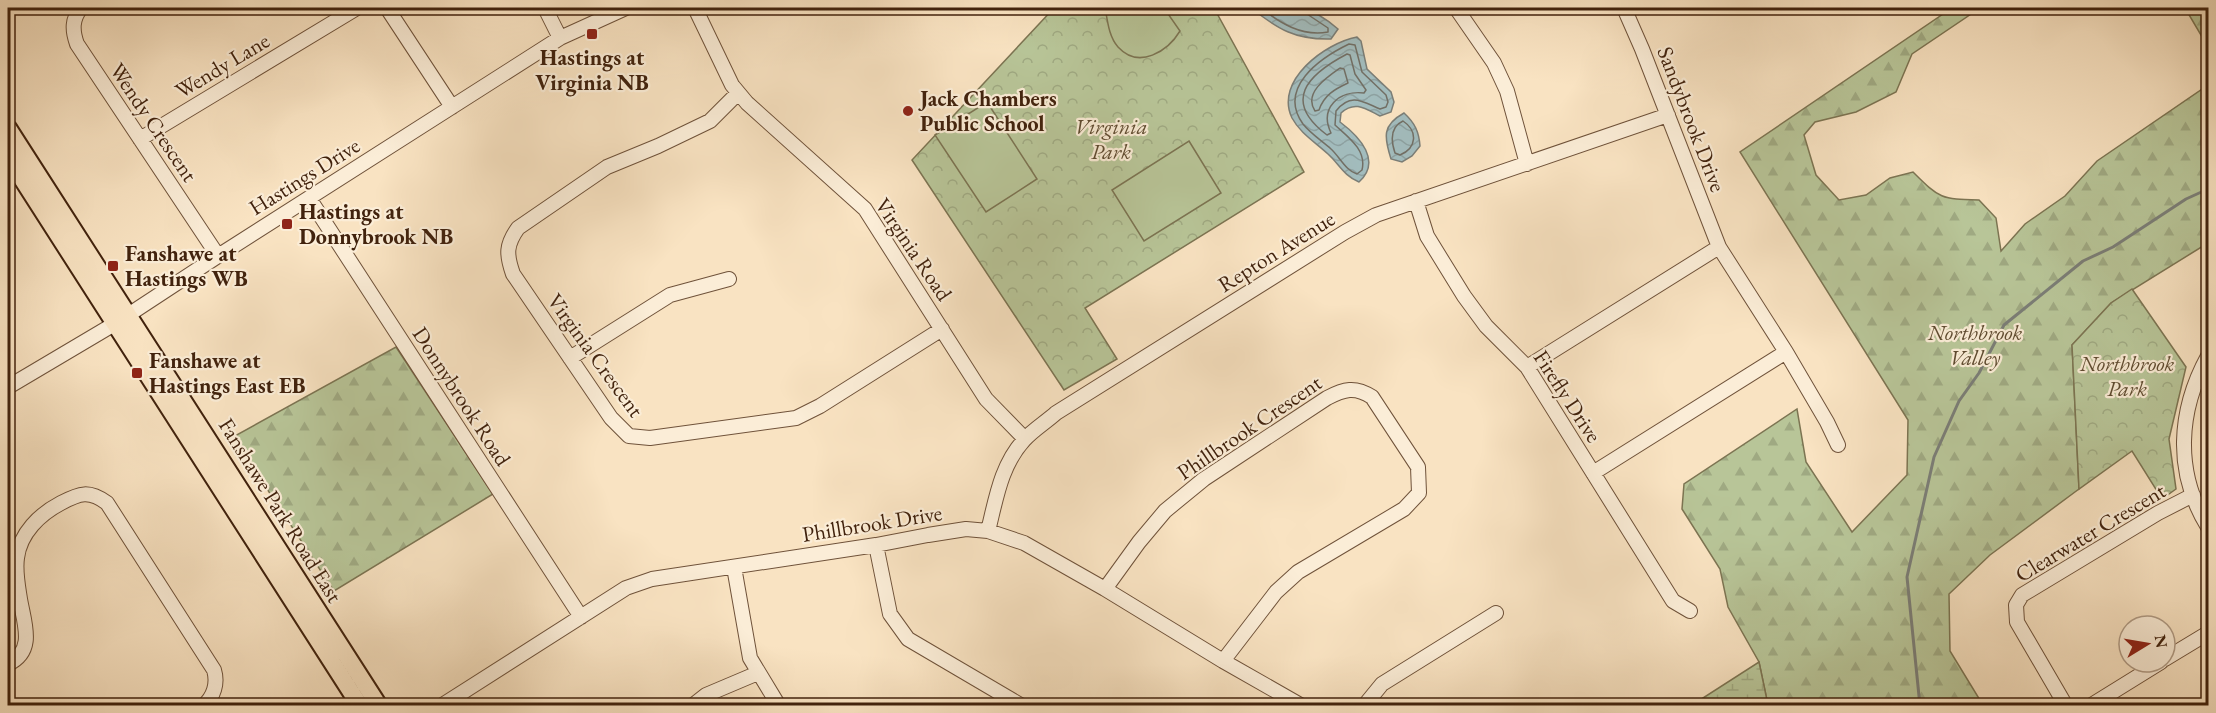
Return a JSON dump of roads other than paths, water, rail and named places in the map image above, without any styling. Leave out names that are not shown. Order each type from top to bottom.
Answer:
[{"type":"main road","name":"Fanshawe Park Road East","points":[[8,128],[360,705]]},
{"type":"main road","name":"Fanshawe Park Road East","points":[[8,157],[123,319],[379,705]]},
{"type":"street","name":"Wendy Crescent","points":[[81,8],[76,14],[74,23],[77,44],[218,256]]},
{"type":"street","name":"Wendy Lane","points":[[140,139],[357,8]]},
{"type":"street","points":[[387,8],[452,107]]},
{"type":"street","points":[[545,8],[560,38]]},
{"type":"street","name":"Hastings Drive","points":[[8,387],[123,319],[560,38],[626,8]]},
{"type":"street","name":"Virginia Road","points":[[695,8],[738,93],[865,209],[986,399],[1025,439]]},
{"type":"street","points":[[1456,8],[1494,63],[1507,92],[1527,164]]},
{"type":"street","name":"Sandybrook Drive","points":[[1624,8],[1719,247],[1786,352],[1827,422],[1838,446]]},
{"type":"street","name":"Virginia Crescent","points":[[738,93],[710,121],[607,167],[518,228],[509,240],[508,259],[513,274],[611,418],[629,436],[650,438],[796,418],[820,406],[942,329]]},
{"type":"street","name":"Repton Avenue","points":[[988,531],[1001,480],[1013,454],[1025,439],[1056,413],[1345,232],[1376,215],[1668,115]]},
{"type":"street","name":"Donnybrook Road","points":[[309,198],[580,617]]},
{"type":"street","name":"Firefly Drive","points":[[1416,201],[1427,236],[1464,296],[1486,326],[1527,367],[1673,601],[1690,611]]},
{"type":"street","points":[[1527,367],[1719,247]]},
{"type":"street","points":[[570,358],[670,295],[729,279]]},
{"type":"street","points":[[1593,473],[1786,352]]},
{"type":"street","points":[[2208,356],[2189,396],[2185,418],[2184,448],[2188,480],[2208,526]]},
{"type":"street","name":"Phillbrook Crescent","points":[[1105,589],[1139,542],[1166,511],[1204,479],[1327,398],[1343,389],[1361,390],[1372,397],[1418,467],[1419,493],[1404,510],[1298,572],[1276,592],[1223,661]]},
{"type":"street","points":[[8,664],[16,660],[25,646],[26,628],[16,569],[17,555],[25,537],[36,520],[51,508],[76,496],[86,494],[98,497],[107,503],[214,670],[216,677],[212,697],[203,705]]},
{"type":"street","name":"Clearwater Crescent","points":[[2066,705],[2017,622],[2016,605],[2022,595],[2158,513],[2193,495]]},
{"type":"street","name":"Phillbrook Drive","points":[[441,705],[626,588],[652,579],[956,531],[988,531],[1024,543],[1294,703]]},
{"type":"street","points":[[876,545],[890,615],[908,639],[1022,705]]},
{"type":"street","points":[[734,567],[750,658],[779,705]]},
{"type":"street","points":[[1364,705],[1382,684],[1496,613]]},
{"type":"street","points":[[2177,652],[2208,633]]},
{"type":"street","points":[[692,705],[706,695],[758,673]]},
{"type":"street","points":[[2090,705],[2141,674]]},
{"type":"water","points":[[1288,7],[1307,10],[1327,20],[1338,29],[1331,39],[1307,38],[1288,32],[1251,8]]},
{"type":"water","points":[[1357,37],[1361,41],[1367,69],[1391,92],[1394,102],[1391,112],[1380,116],[1356,106],[1341,113],[1340,122],[1355,135],[1366,150],[1369,166],[1359,182],[1346,173],[1299,128],[1292,118],[1288,104],[1290,91],[1296,78],[1306,66],[1331,47]]},
{"type":"water","points":[[1404,113],[1416,128],[1420,146],[1412,156],[1402,162],[1391,159],[1386,138],[1388,127]]},
{"type":"waterway","points":[[1920,706],[1907,577],[1934,457],[1959,401],[1979,373],[2004,325],[2083,261],[2113,247],[2186,199],[2208,189]]},
{"type":"place","name":"Hastings at Virginia NB","points":[[592,34]]},
{"type":"place","name":"Jack Chambers Public School","points":[[908,111]]},
{"type":"place","name":"Hastings at Donnybrook NB","points":[[287,224]]},
{"type":"place","name":"Fanshawe at Hastings WB","points":[[113,266]]},
{"type":"place","name":"Fanshawe at Hastings East EB","points":[[137,373]]},
{"type":"park label","name":"Virginia Park","points":[[1111,138]]},
{"type":"park label","name":"Northbrook Valley","points":[[1975,344]]},
{"type":"park label","name":"Northbrook Park","points":[[2127,376]]}]
